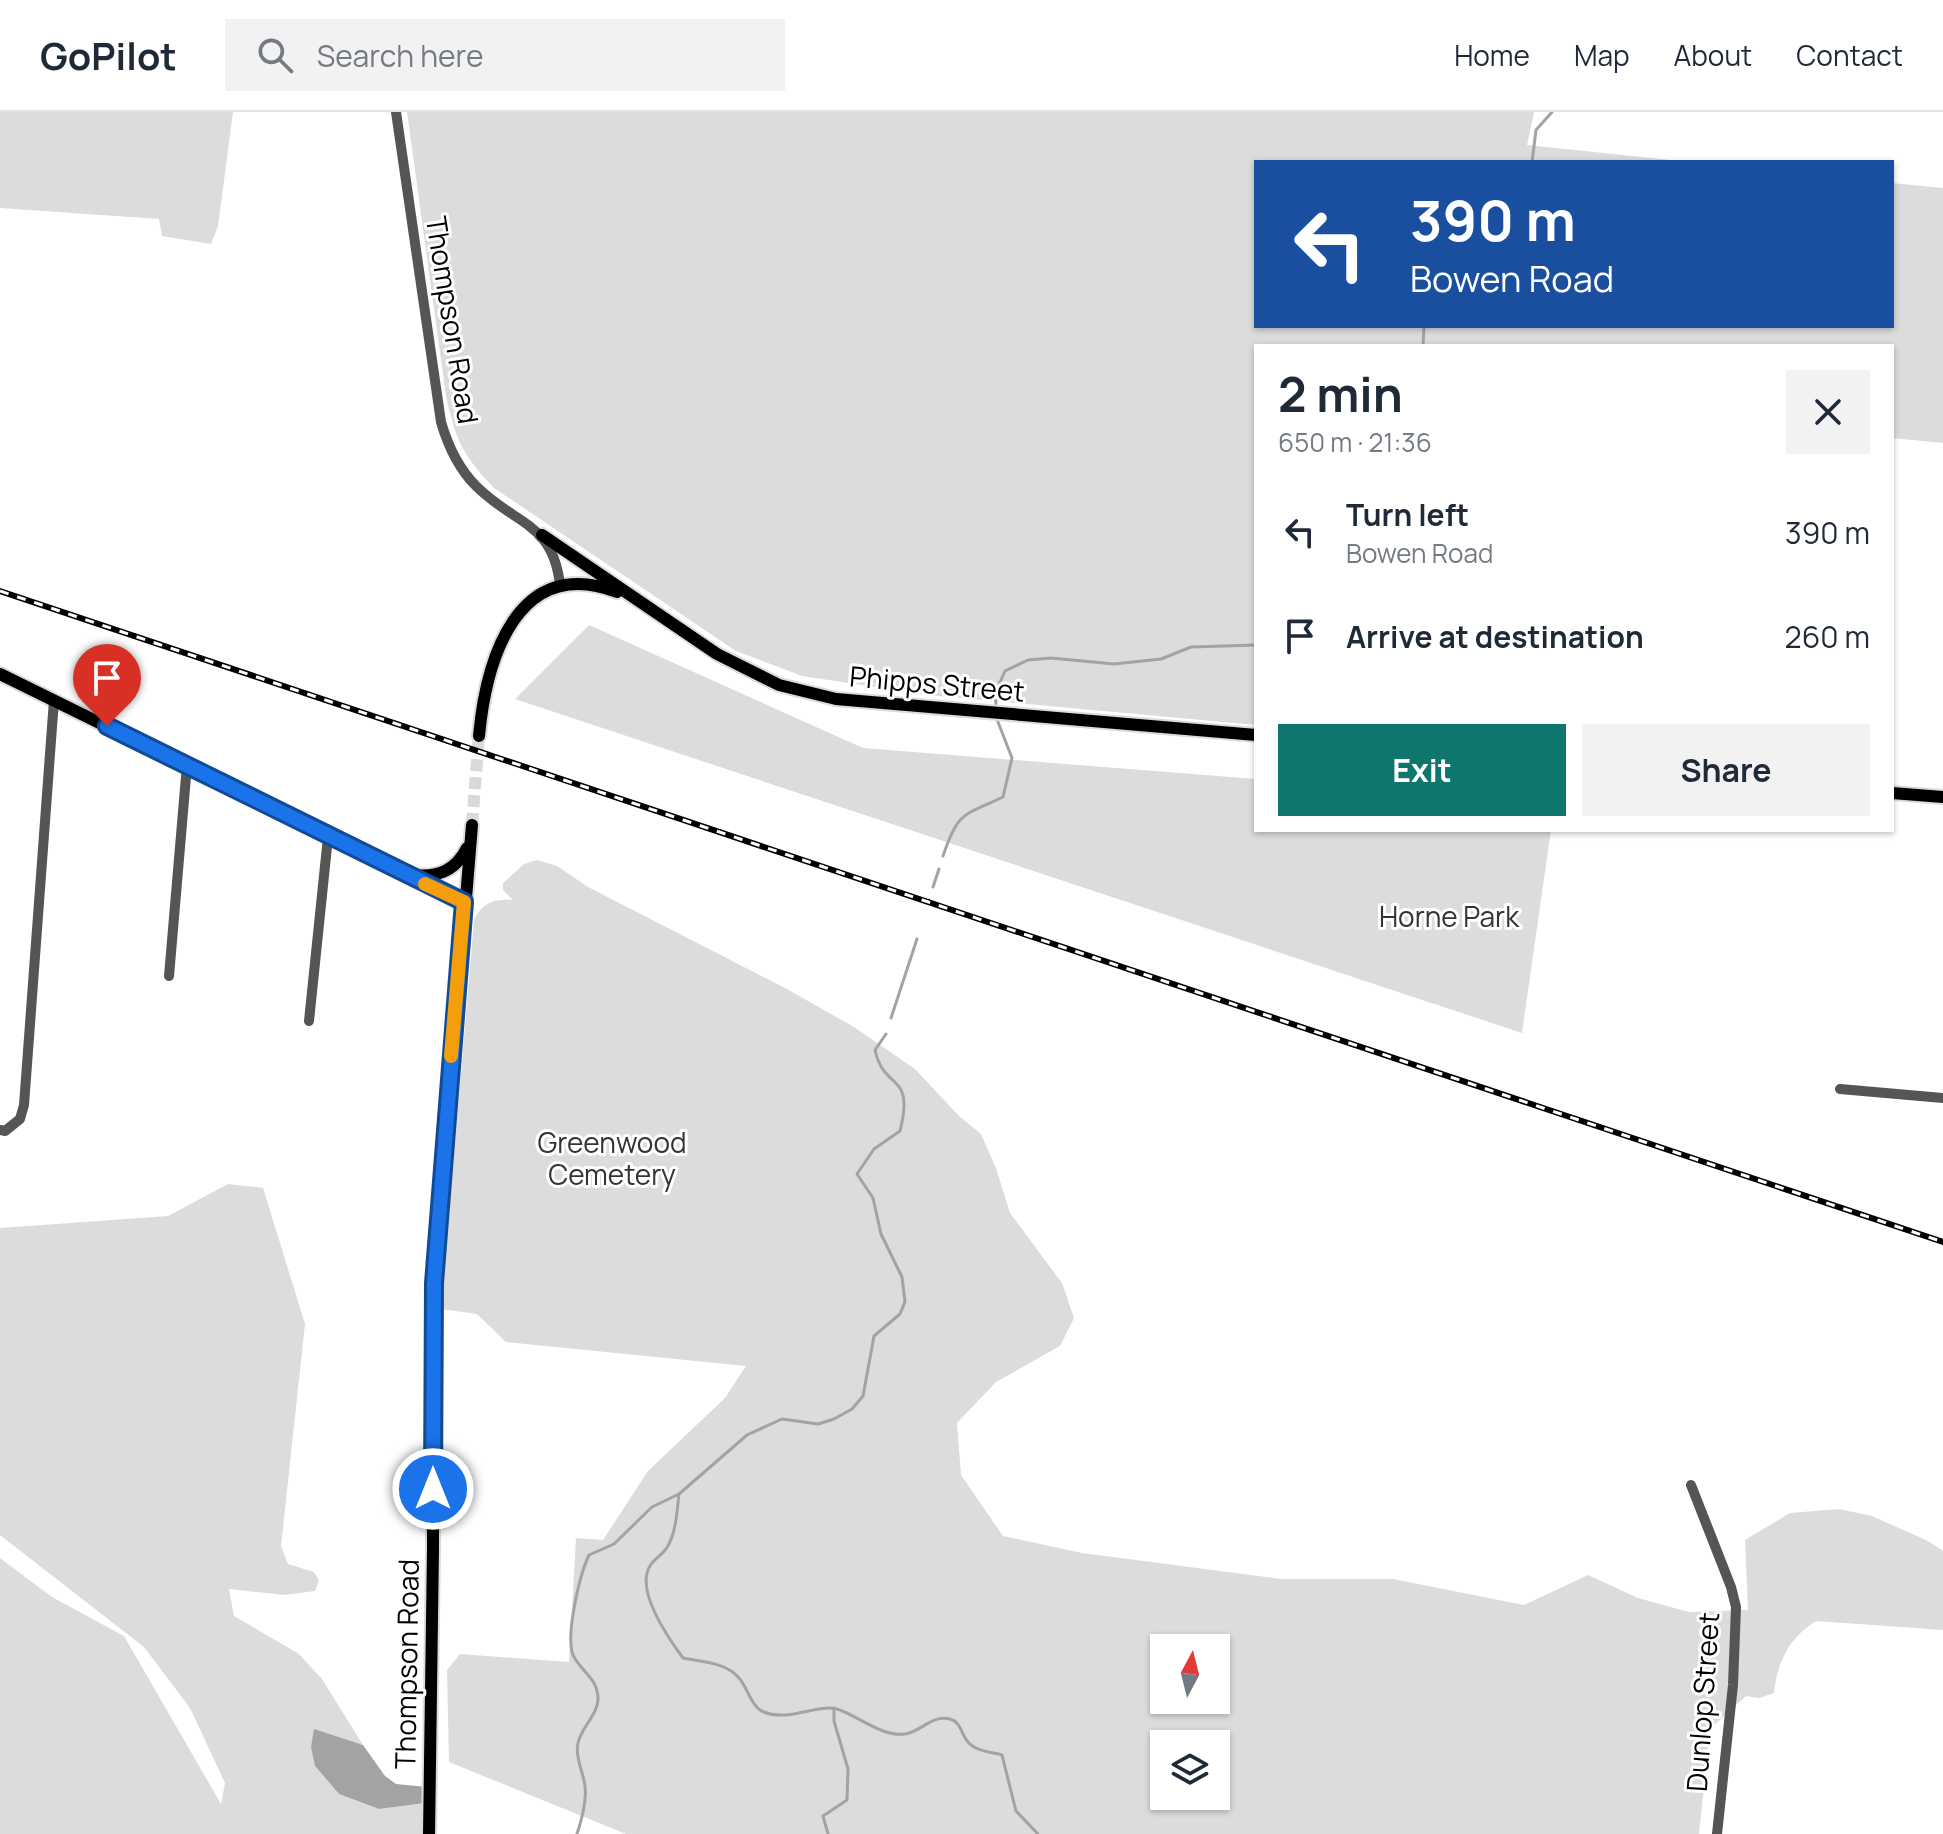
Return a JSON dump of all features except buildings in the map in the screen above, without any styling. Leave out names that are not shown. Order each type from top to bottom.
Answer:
[{"type":"main road","points":[[542,535],[638,602]]},
{"type":"main road","points":[[479,736],[486,682],[505,634],[530,602],[544,590],[560,585],[605,587],[638,602]]},
{"type":"main road","name":"Phipps Street","points":[[638,602],[753,674],[779,685],[836,699],[1254,735]]},
{"type":"main road","points":[[0,674],[464,902]]},
{"type":"main road","points":[[1894,793],[1943,797]]},
{"type":"main road","name":"Thompson Road","points":[[391,868],[415,876],[445,872],[465,852],[472,827],[433,1300],[429,1834]]},
{"type":"street","name":"Thompson Road","points":[[396,112],[441,422],[447,443],[477,487],[542,535]]},
{"type":"street","points":[[542,535],[554,553],[560,585]]},
{"type":"street","points":[[0,1130],[5,1131],[20,1119],[24,1105],[54,700]]},
{"type":"street","points":[[169,976],[187,765]]},
{"type":"street","points":[[309,1021],[328,837]]},
{"type":"street","points":[[1840,1089],[1943,1098]]},
{"type":"street","name":"Dunlop Street","points":[[1691,1485],[1736,1607],[1733,1685],[1717,1834]]},
{"type":"green space","points":[[0,112],[233,112],[218,226],[211,244],[162,236],[159,219],[0,208]]},
{"type":"green space","points":[[407,112],[1534,112],[1527,145],[1671,160],[1254,160],[1254,328],[1894,328],[1894,183],[1943,188],[1943,443],[1894,438],[1894,344],[1254,344],[1254,725],[928,695],[802,676],[736,651],[494,488],[467,456],[453,425],[446,396]]},
{"type":"green space","name":"Horne Park","points":[[589,625],[863,748],[1254,779],[1254,832],[1551,832],[1522,1033],[515,699]]},
{"type":"green space","name":"Greenwood Cemetery","points":[[537,860],[557,866],[588,887],[854,1027],[915,1069],[959,1116],[981,1134],[1010,1213],[1062,1283],[1074,1318],[1060,1346],[996,1382],[957,1423],[961,1475],[1003,1536],[1082,1553],[1281,1579],[1393,1579],[1524,1605],[1588,1575],[1638,1598],[1689,1612],[1748,1610],[1745,1540],[1790,1513],[1839,1509],[1872,1516],[1943,1551],[1943,1630],[1816,1621],[1798,1635],[1781,1661],[1774,1693],[1759,1698],[1746,1696],[1710,1729],[1699,1834],[626,1834],[449,1762],[447,1670],[460,1654],[569,1662],[576,1538],[603,1540],[648,1471],[725,1398],[746,1366],[506,1342],[477,1314],[441,1309],[474,920],[489,903],[513,900],[503,890],[503,883],[524,864]]},
{"type":"green space","points":[[228,1184],[263,1188],[305,1324],[281,1546],[288,1564],[314,1572],[319,1580],[315,1591],[284,1595],[229,1589],[234,1616],[299,1654],[322,1679],[363,1745],[314,1730],[315,1766],[339,1794],[379,1809],[425,1803],[422,1834],[0,1834],[0,1558],[52,1597],[124,1636],[221,1804],[225,1783],[190,1708],[144,1647],[0,1535],[0,1228],[168,1216]]},
{"type":"shaded area","points":[[314,1729],[363,1745],[385,1776],[396,1784],[427,1787],[425,1803],[379,1809],[339,1794],[315,1766],[311,1747]]},
{"type":"waterway","points":[[1532,160],[1536,130],[1552,112]]},
{"type":"waterway","points":[[1423,344],[1424,328]]},
{"type":"waterway","points":[[996,704],[995,693],[1005,671],[1028,660],[1051,658],[1114,664],[1161,659],[1191,647],[1254,645]]},
{"type":"waterway","points":[[943,856],[953,831],[963,817],[1003,797],[1012,758],[998,722]]},
{"type":"waterway","points":[[933,887],[939,869]]},
{"type":"waterway","points":[[891,1018],[917,939]]},
{"type":"waterway","points":[[577,1834],[585,1792],[578,1743],[598,1699],[596,1686],[574,1657],[571,1648],[574,1606],[589,1555],[614,1544],[652,1507],[679,1494],[747,1435],[782,1419],[818,1424],[852,1409],[863,1396],[874,1336],[900,1314],[905,1302],[902,1277],[881,1234],[873,1198],[857,1174],[874,1149],[900,1131],[904,1112],[901,1090],[879,1063],[875,1050],[886,1034]]},
{"type":"waterway","points":[[679,1494],[672,1537],[666,1549],[650,1565],[646,1583],[652,1606],[683,1658],[713,1664],[734,1673],[756,1706],[773,1715],[837,1709],[896,1734],[911,1733],[938,1719],[950,1719],[959,1725],[971,1745],[1002,1755],[1016,1811],[1038,1834]]},
{"type":"waterway","points":[[828,1834],[823,1816],[847,1800],[848,1769],[834,1721],[834,1708]]},
{"type":"tunnel","points":[[472,825],[479,736]]},
{"type":"railway","points":[[0,591],[1943,1242]]},
{"type":"slow traffic","points":[[425,884],[464,902],[451,1056]]},
{"type":"route","points":[[107,726],[464,902],[434,1283],[433,1489]]}]
